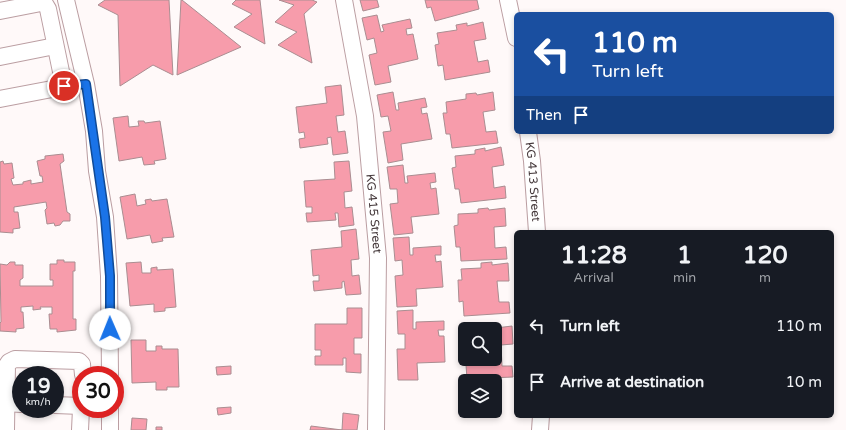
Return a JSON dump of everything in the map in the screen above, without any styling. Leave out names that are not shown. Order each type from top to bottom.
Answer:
[{"type":"street","points":[[66,0],[86,84],[105,217],[110,276],[110,366]]},
{"type":"street","name":"KG 415 Street","points":[[344,0],[365,116],[378,258],[376,430]]},
{"type":"street","points":[[508,0],[514,28]]},
{"type":"street","points":[[0,11],[41,3],[45,4],[48,9],[64,86]]},
{"type":"street","points":[[0,57],[56,46]]},
{"type":"street","points":[[0,99],[64,86],[86,84]]},
{"type":"street","name":"KG 413 Street","points":[[528,134],[532,162],[536,230]]},
{"type":"street","points":[[12,392],[7,365],[9,362],[15,360],[79,361],[82,366]]},
{"type":"street","points":[[6,430],[12,410]]},
{"type":"street","points":[[80,430],[81,418]]},
{"type":"street","points":[[110,418],[110,430]]},
{"type":"street","points":[[540,430],[541,418]]},
{"type":"building","points":[[105,0],[169,0],[173,75],[153,65],[120,86],[118,15],[98,5]]},
{"type":"building","points":[[182,0],[241,47],[177,75]]},
{"type":"building","points":[[236,0],[260,0],[265,44],[234,27],[252,14],[232,4]]},
{"type":"building","points":[[279,0],[312,0],[317,2],[304,14],[312,63],[278,45],[297,32],[275,22],[294,5]]},
{"type":"building","points":[[360,0],[377,0],[379,7],[363,11]]},
{"type":"building","points":[[425,0],[477,0],[479,9],[435,21],[431,7],[427,8]]},
{"type":"building","points":[[377,15],[381,32],[384,31],[382,25],[410,19],[412,28],[406,29],[407,35],[413,34],[418,59],[388,66],[391,82],[375,85],[369,55],[377,53],[374,38],[367,40],[362,18]]},
{"type":"building","points":[[483,22],[486,39],[474,41],[478,62],[488,60],[490,72],[445,80],[443,65],[438,66],[435,45],[439,44],[437,33],[457,30],[456,25],[467,23],[467,26]]},
{"type":"building","points":[[341,85],[344,115],[336,116],[338,132],[345,131],[348,153],[333,155],[331,137],[327,138],[328,144],[300,148],[299,139],[305,138],[304,132],[299,133],[296,107],[327,103],[325,87]]},
{"type":"building","points":[[393,92],[396,110],[399,110],[398,103],[425,98],[427,107],[421,108],[422,114],[427,113],[432,139],[401,144],[403,160],[388,163],[383,132],[391,131],[388,116],[381,117],[377,95]]},
{"type":"building","points":[[493,92],[495,110],[483,112],[486,132],[496,131],[498,143],[452,148],[450,134],[446,134],[443,113],[447,113],[446,102],[466,99],[466,94],[476,93],[477,95]]},
{"type":"building","points":[[128,116],[129,127],[139,126],[138,121],[144,121],[145,123],[160,121],[166,159],[154,161],[155,164],[144,165],[142,157],[119,161],[113,118]]},
{"type":"building","points":[[501,147],[504,165],[492,167],[494,188],[505,186],[506,198],[461,203],[459,189],[455,189],[452,168],[456,167],[455,156],[475,154],[475,150],[485,148],[485,151]]},
{"type":"building","points":[[63,154],[64,161],[60,164],[67,212],[70,214],[70,221],[63,221],[60,225],[55,226],[54,223],[47,224],[45,210],[47,208],[46,202],[14,207],[14,212],[18,212],[20,228],[13,229],[13,233],[0,232],[0,162],[3,161],[4,164],[12,163],[14,178],[11,179],[13,185],[23,184],[23,182],[31,180],[31,184],[43,182],[42,176],[40,176],[37,161],[45,159],[45,156]]},
{"type":"building","points":[[349,161],[352,191],[344,192],[345,208],[352,207],[354,225],[339,227],[338,213],[335,213],[336,220],[307,222],[306,213],[312,213],[312,207],[306,207],[304,181],[335,179],[334,162]]},
{"type":"building","points":[[403,165],[405,183],[408,183],[407,176],[435,173],[436,182],[430,183],[431,189],[436,188],[439,214],[411,217],[413,233],[394,235],[390,204],[398,203],[397,189],[390,189],[387,167]]},
{"type":"building","points":[[135,194],[137,206],[146,204],[145,200],[151,199],[152,201],[167,199],[174,237],[162,238],[163,241],[152,243],[150,235],[127,239],[120,197]]},
{"type":"building","points":[[488,208],[489,210],[505,208],[506,226],[494,227],[495,248],[506,247],[507,259],[461,261],[460,247],[456,247],[454,226],[458,225],[458,214],[478,213],[478,209]]},
{"type":"building","points":[[356,229],[359,259],[351,260],[352,276],[359,275],[361,294],[346,295],[344,281],[342,282],[342,288],[314,291],[313,281],[319,281],[319,275],[313,276],[311,250],[342,247],[341,231]]},
{"type":"building","points":[[409,237],[410,255],[413,255],[413,248],[441,246],[441,255],[435,255],[436,262],[441,261],[443,287],[416,289],[417,306],[397,307],[395,276],[403,275],[402,260],[395,261],[393,238]]},
{"type":"building","points":[[57,260],[64,260],[64,262],[75,262],[75,271],[73,271],[73,319],[76,319],[76,330],[57,332],[57,329],[50,329],[49,314],[52,314],[52,307],[40,307],[41,309],[33,310],[33,306],[21,307],[21,312],[23,312],[24,328],[16,329],[16,332],[0,331],[0,264],[7,265],[10,262],[15,262],[15,265],[23,265],[23,278],[20,280],[20,286],[53,286],[53,280],[50,280],[50,264],[57,264]]},
{"type":"building","points":[[141,262],[142,273],[151,273],[151,268],[157,267],[157,270],[173,269],[176,307],[165,308],[165,311],[154,312],[154,304],[130,306],[126,263]]},
{"type":"building","points":[[492,262],[492,265],[508,263],[509,281],[497,281],[499,302],[509,302],[510,313],[464,316],[463,301],[459,302],[458,280],[462,280],[461,269],[481,268],[481,263]]},
{"type":"building","points":[[347,308],[362,308],[362,338],[354,338],[354,354],[361,354],[361,373],[346,372],[346,358],[343,358],[343,365],[315,365],[315,356],[321,356],[321,350],[315,350],[315,324],[347,324]]},
{"type":"building","points":[[413,310],[413,329],[416,329],[416,322],[444,321],[444,330],[438,330],[439,336],[444,336],[445,362],[417,363],[418,380],[398,380],[397,349],[405,349],[405,334],[398,334],[397,311]]},
{"type":"building","points":[[512,326],[513,344],[502,345],[502,327]]},
{"type":"building","points":[[131,340],[146,340],[146,351],[156,351],[156,346],[162,346],[162,349],[178,349],[179,387],[167,387],[167,390],[156,390],[156,382],[132,383]]},
{"type":"building","points":[[231,366],[231,374],[217,375],[216,367]]},
{"type":"building","points":[[466,366],[512,366],[513,377],[502,377],[502,374],[467,374]]},
{"type":"building","points":[[231,407],[231,413],[218,415],[217,408]]},
{"type":"building","points":[[343,413],[359,415],[357,430],[342,430]]},
{"type":"building","points":[[132,418],[147,419],[146,430],[131,430]]},
{"type":"building","points":[[311,426],[342,430],[310,430]]},
{"type":"building","points":[[156,427],[162,427],[162,430],[156,430]]},
{"type":"route","points":[[64,86],[86,84],[94,131],[97,171],[105,217],[110,276],[110,329]]}]
